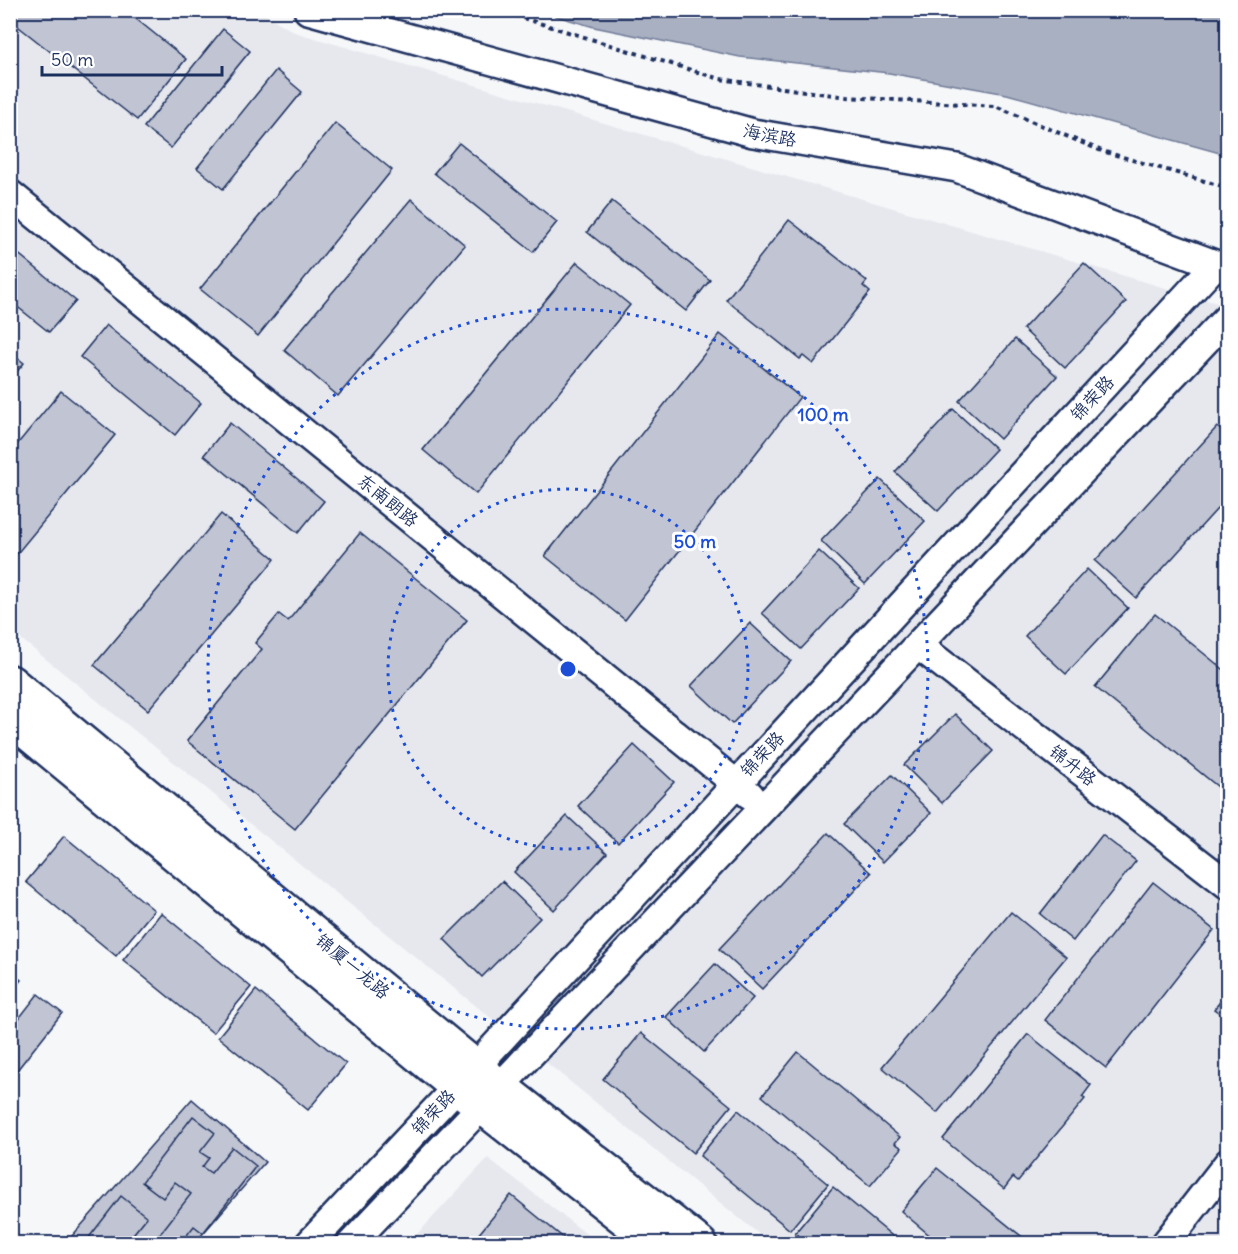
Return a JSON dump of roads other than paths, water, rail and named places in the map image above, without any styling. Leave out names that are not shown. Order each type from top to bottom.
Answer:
[{"type":"street","name":"海滨路","points":[[308,10],[753,133],[957,168],[1221,267]]},
{"type":"street","name":"东南朗路","points":[[10,194],[765,807]]},
{"type":"street","name":"锦荣路","points":[[351,1244],[478,1087],[735,783],[1221,267]]},
{"type":"street","name":"锦荣路","points":[[309,1244],[478,1087],[765,807],[1227,317]]},
{"type":"street","name":"锦升路","points":[[918,645],[1227,885]]},
{"type":"street","name":"锦厦一龙路","points":[[10,682],[657,1244]]},
{"type":"street","name":"锦厦一龙路","points":[[10,718],[478,1087],[700,1244]]},
{"type":"street","points":[[1165,1244],[1227,1163]]},
{"type":"water","points":[[539,11],[1227,11],[1227,155],[1007,94],[889,73],[740,57],[594,27]]}]
